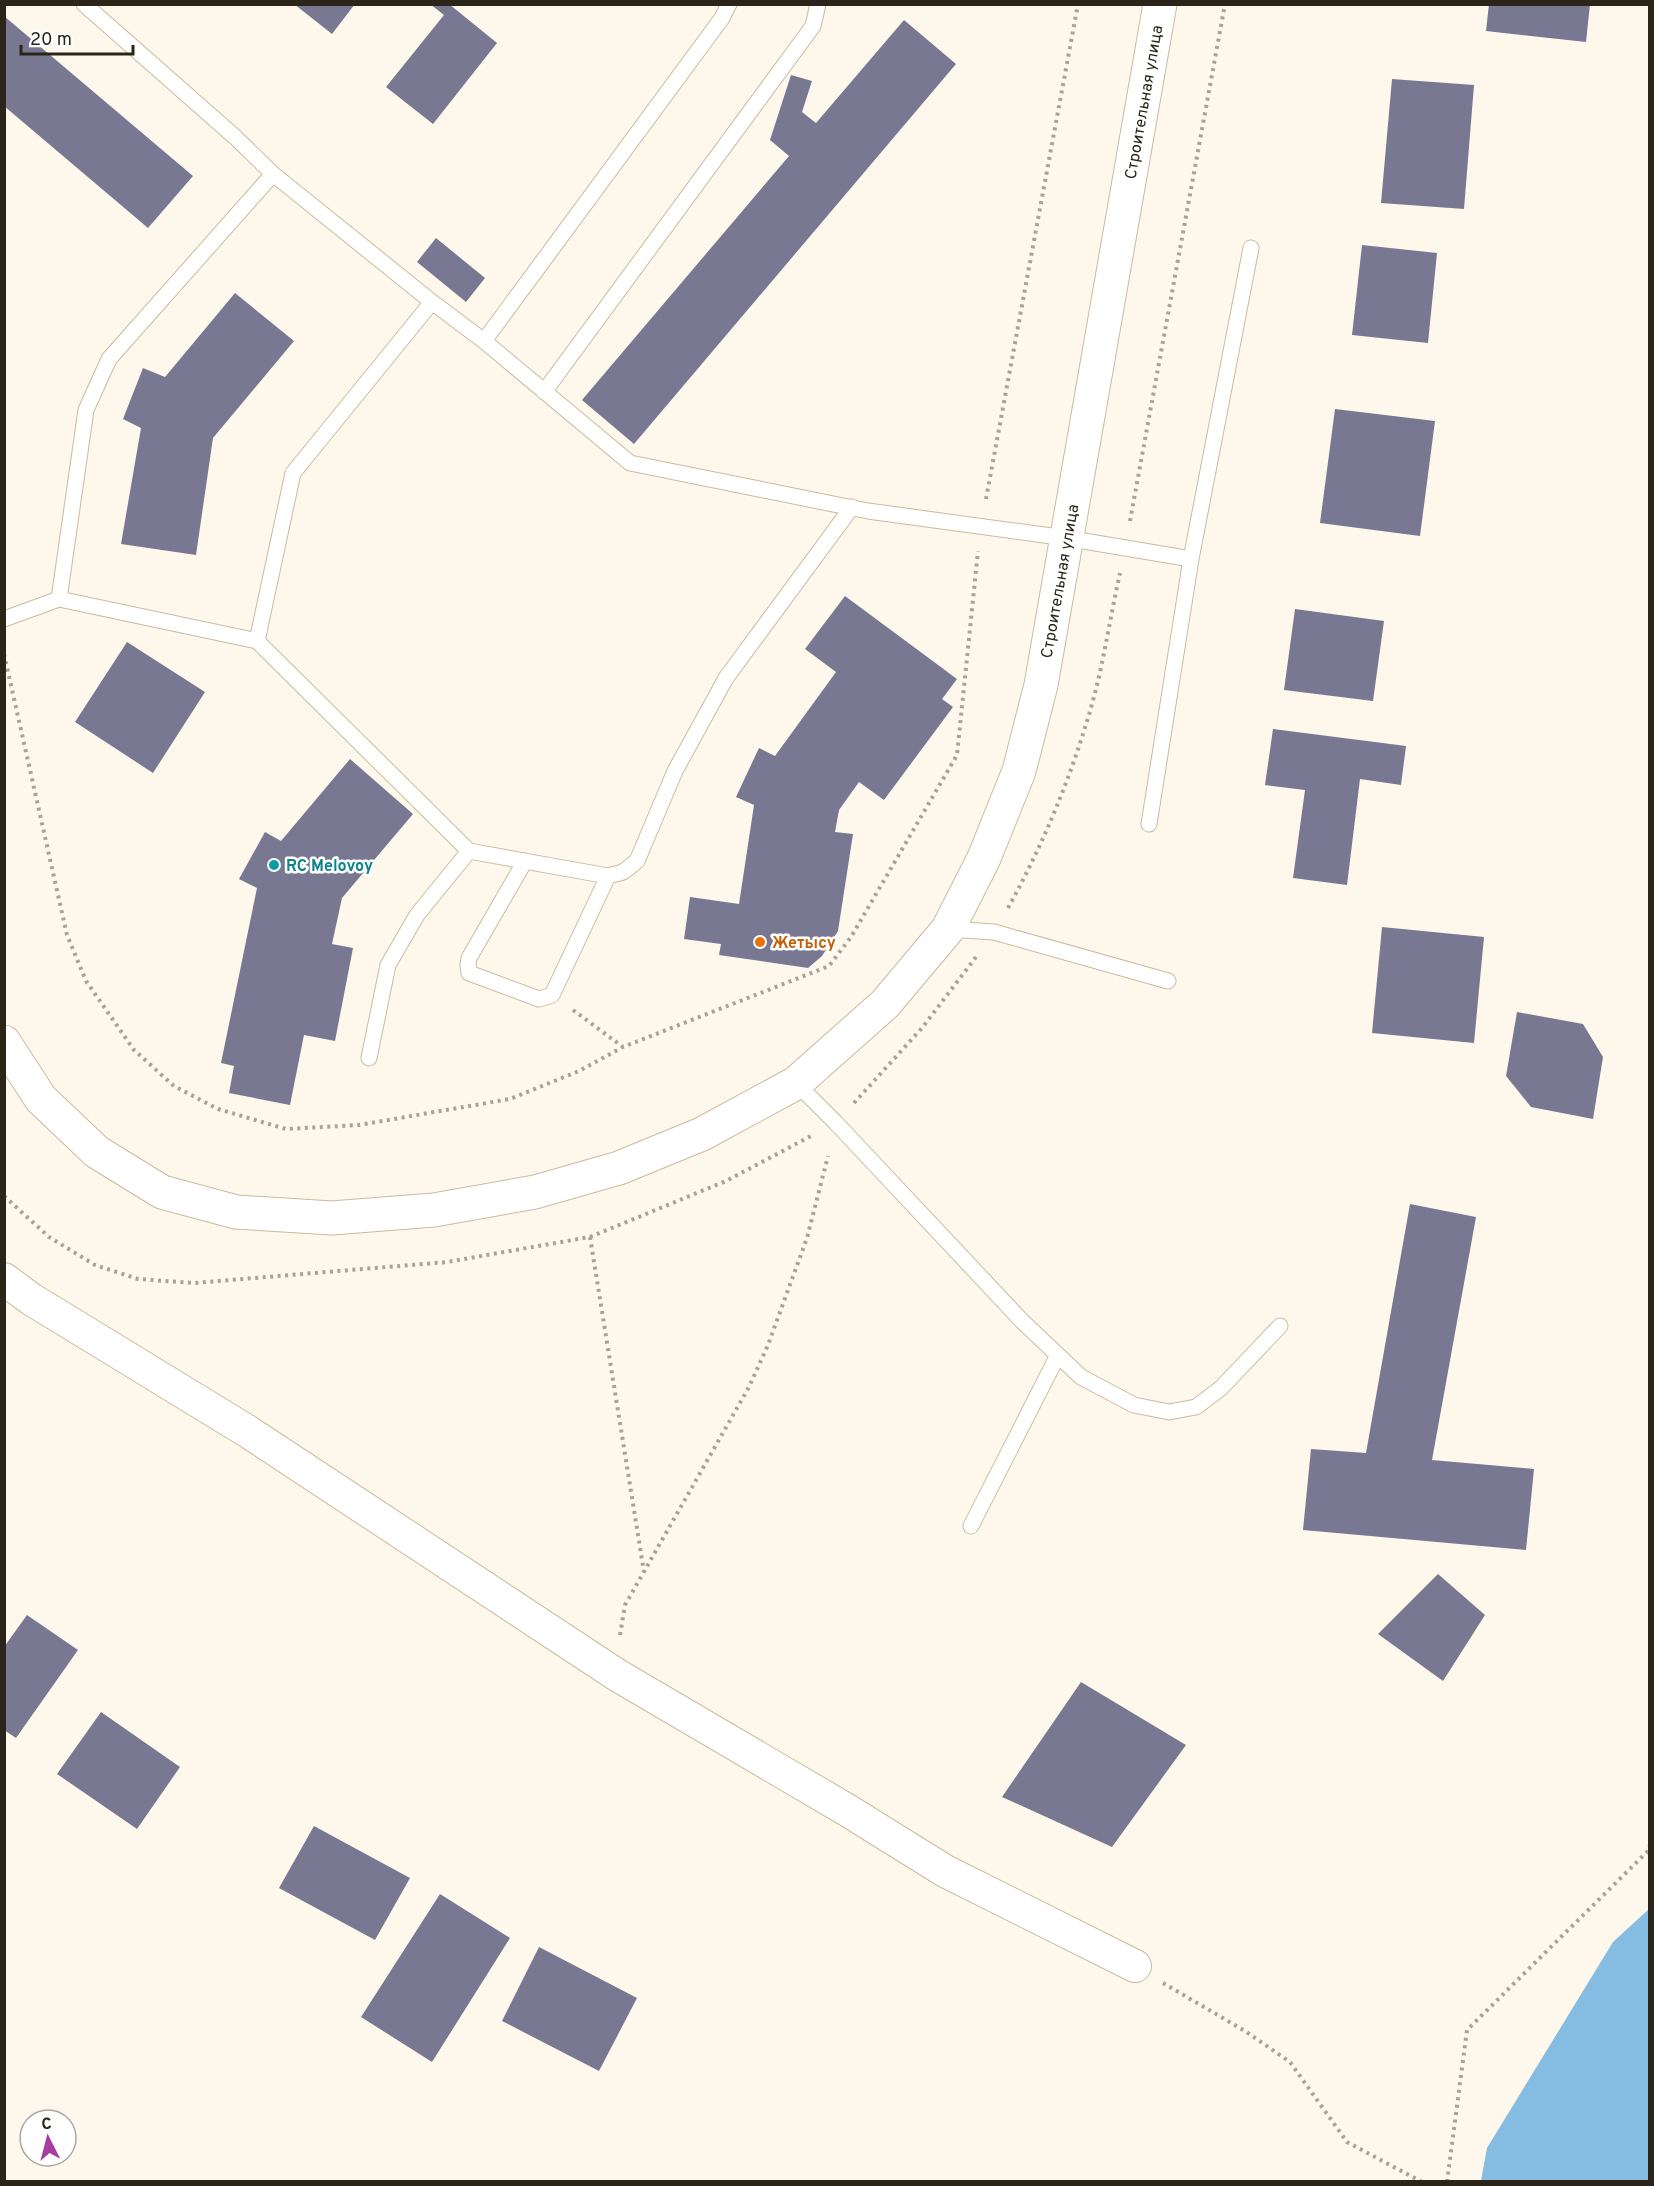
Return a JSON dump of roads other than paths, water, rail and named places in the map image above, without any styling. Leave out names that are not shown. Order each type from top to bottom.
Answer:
[{"type":"street","name":"Строительная улица","points":[[4,1042],[41,1099],[97,1152],[162,1192],[236,1212],[332,1218],[434,1210],[546,1189],[619,1168],[702,1134],[796,1083],[885,1004],[948,929],[984,858],[1019,771],[1041,685],[1160,4]]},
{"type":"street","points":[[4,1279],[31,1299],[247,1431],[617,1675],[945,1871],[1135,1966]]},
{"type":"lane","points":[[84,4],[235,137],[273,174],[484,341],[630,463],[852,507],[1066,538],[1191,559]]},
{"type":"lane","points":[[484,341],[722,18],[729,4]]},
{"type":"lane","points":[[544,392],[813,26],[818,4]]},
{"type":"lane","points":[[59,599],[86,410],[109,359],[273,174]]},
{"type":"lane","points":[[1149,824],[1191,559],[1251,248]]},
{"type":"lane","points":[[257,641],[293,473],[432,302]]},
{"type":"lane","points":[[4,620],[59,599],[257,641],[469,851],[608,876],[623,872],[637,861],[675,771],[726,678],[852,507]]},
{"type":"lane","points":[[369,1058],[388,965],[417,915],[469,851]]},
{"type":"lane","points":[[525,861],[469,958],[468,965],[469,973],[539,999],[552,995],[608,876]]},
{"type":"lane","points":[[948,929],[994,932],[1168,981]]},
{"type":"lane","points":[[796,1083],[1022,1321],[1081,1377],[1134,1405],[1169,1412],[1196,1407],[1221,1388],[1280,1326]]},
{"type":"lane","points":[[971,1526],[1058,1355]]},
{"type":"water","points":[[1649,1909],[1649,2181],[1481,2181],[1487,2148],[1613,1942]]},
{"type":"place","name":"RC Melovoy","points":[[274,865]]},
{"type":"place","name":"Жетысу","points":[[760,942]]}]
